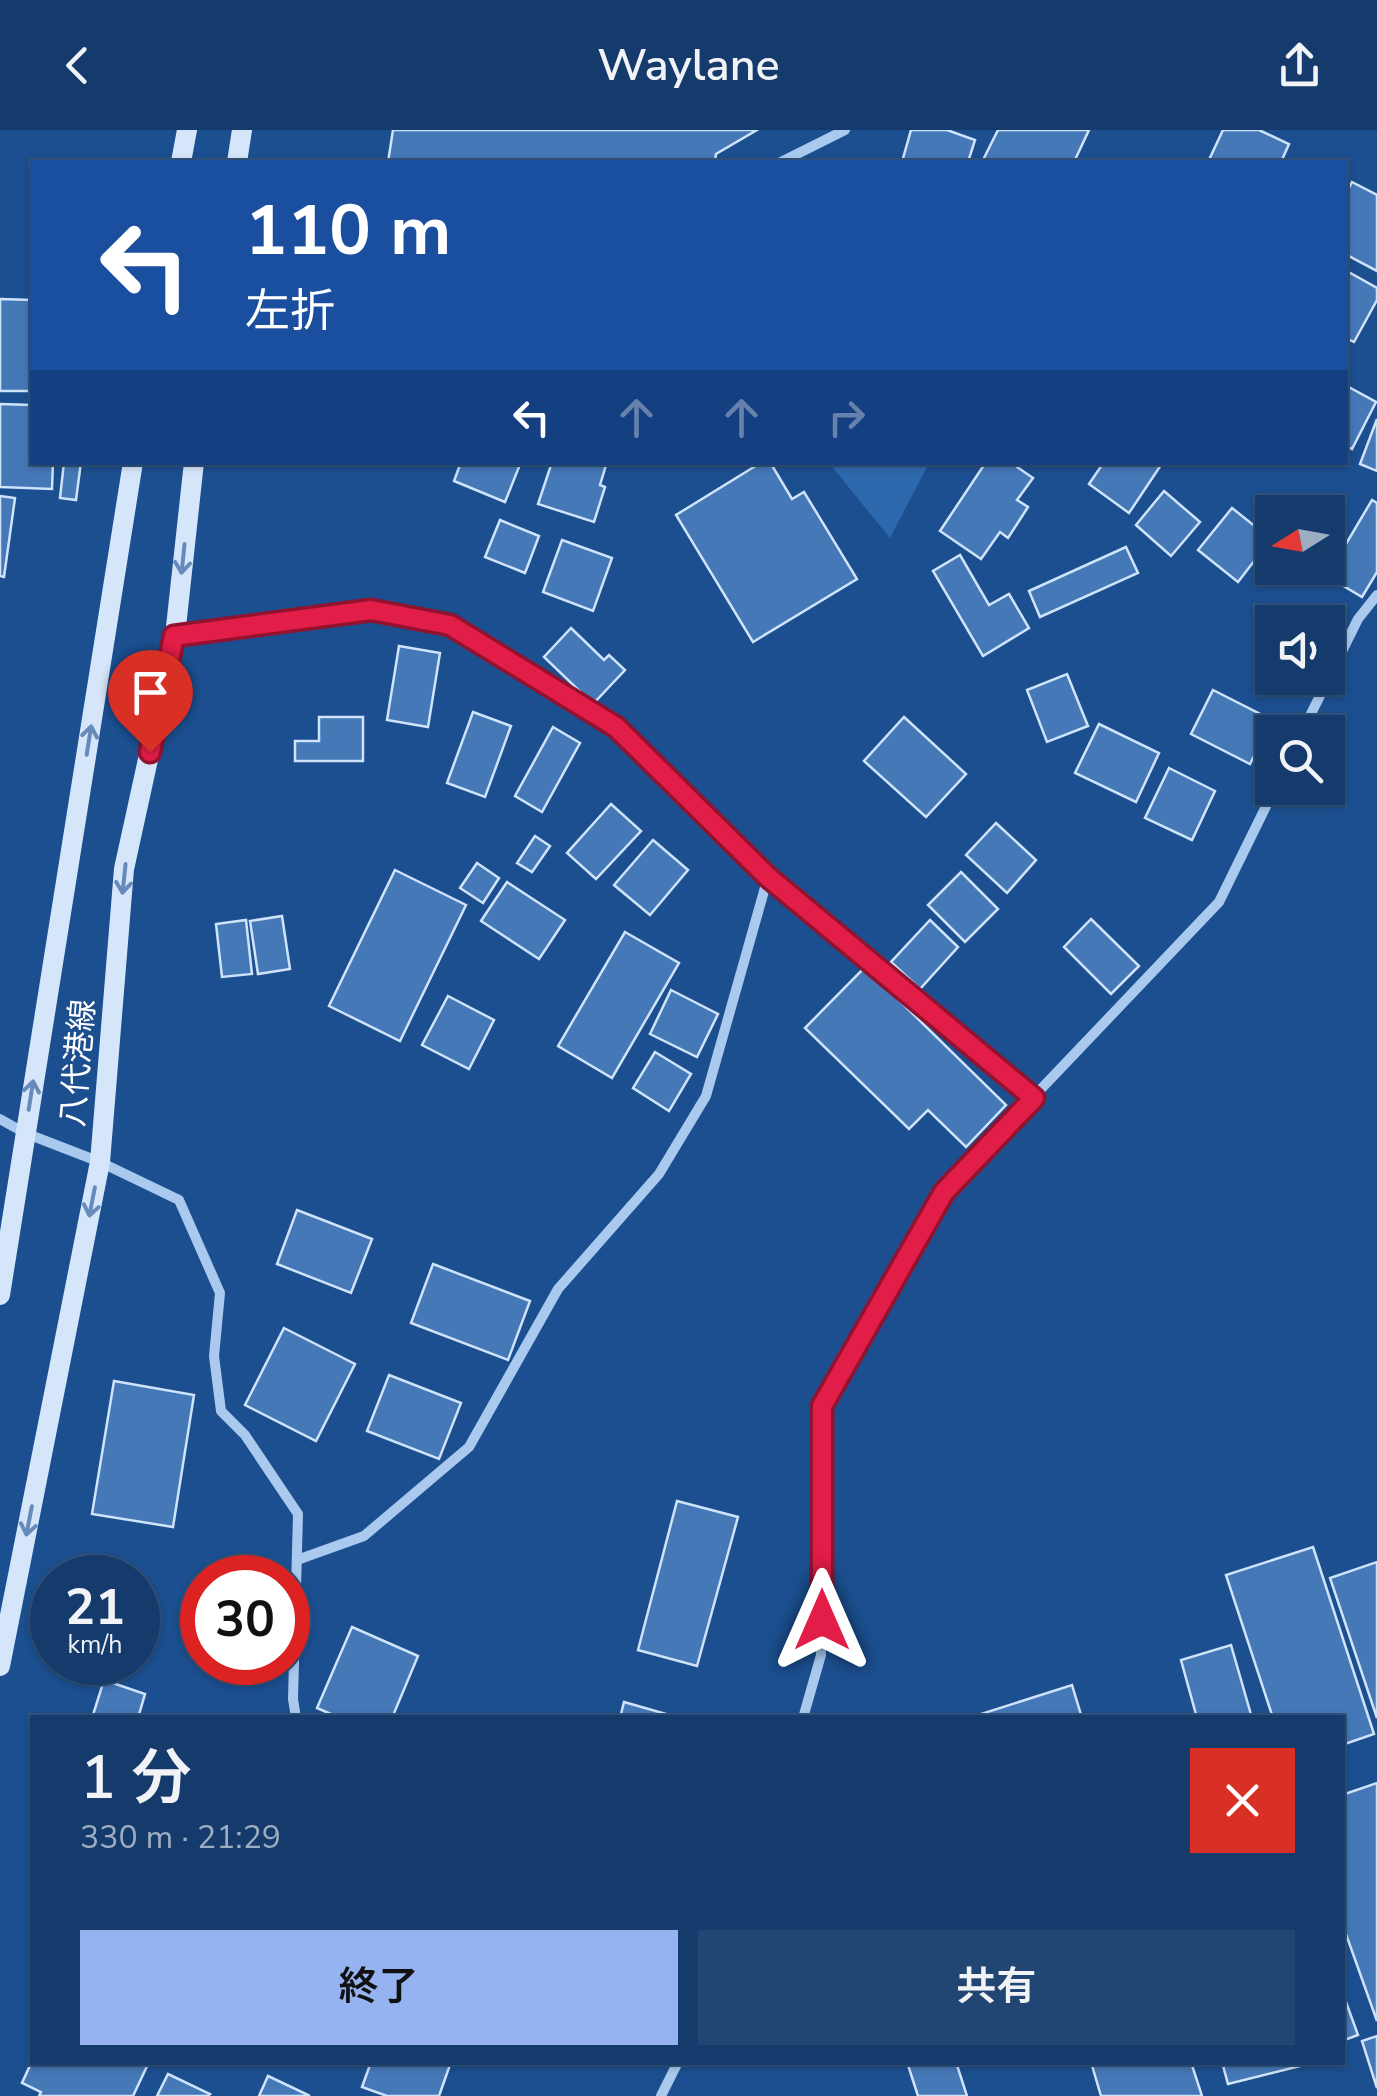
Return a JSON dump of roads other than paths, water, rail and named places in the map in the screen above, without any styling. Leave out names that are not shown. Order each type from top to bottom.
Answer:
[{"type":"main road","points":[[181,160],[186,130]]},
{"type":"main road","points":[[237,160],[242,130]]},
{"type":"main road","name":"八代港線","points":[[0,1295],[134,465]]},
{"type":"main road","name":"八代港線","points":[[0,1666],[100,1162],[124,869],[174,636],[194,465]]},
{"type":"street","points":[[785,160],[844,130]]},
{"type":"street","points":[[1310,715],[1358,619],[1377,595]]},
{"type":"street","points":[[174,636],[371,610],[450,625],[616,727],[768,877],[1034,1098]]},
{"type":"street","points":[[805,1715],[821,1656],[822,1406],[944,1192],[1219,902],[1267,805]]},
{"type":"street","points":[[310,1555],[364,1536],[469,1447],[558,1289],[659,1174],[706,1096],[768,877]]},
{"type":"street","points":[[0,1119],[179,1200],[220,1292],[214,1356],[222,1411],[245,1435],[298,1514],[297,1555]]},
{"type":"street","points":[[293,1685],[295,1715]]},
{"type":"street","points":[[661,2096],[676,2065]]}]
